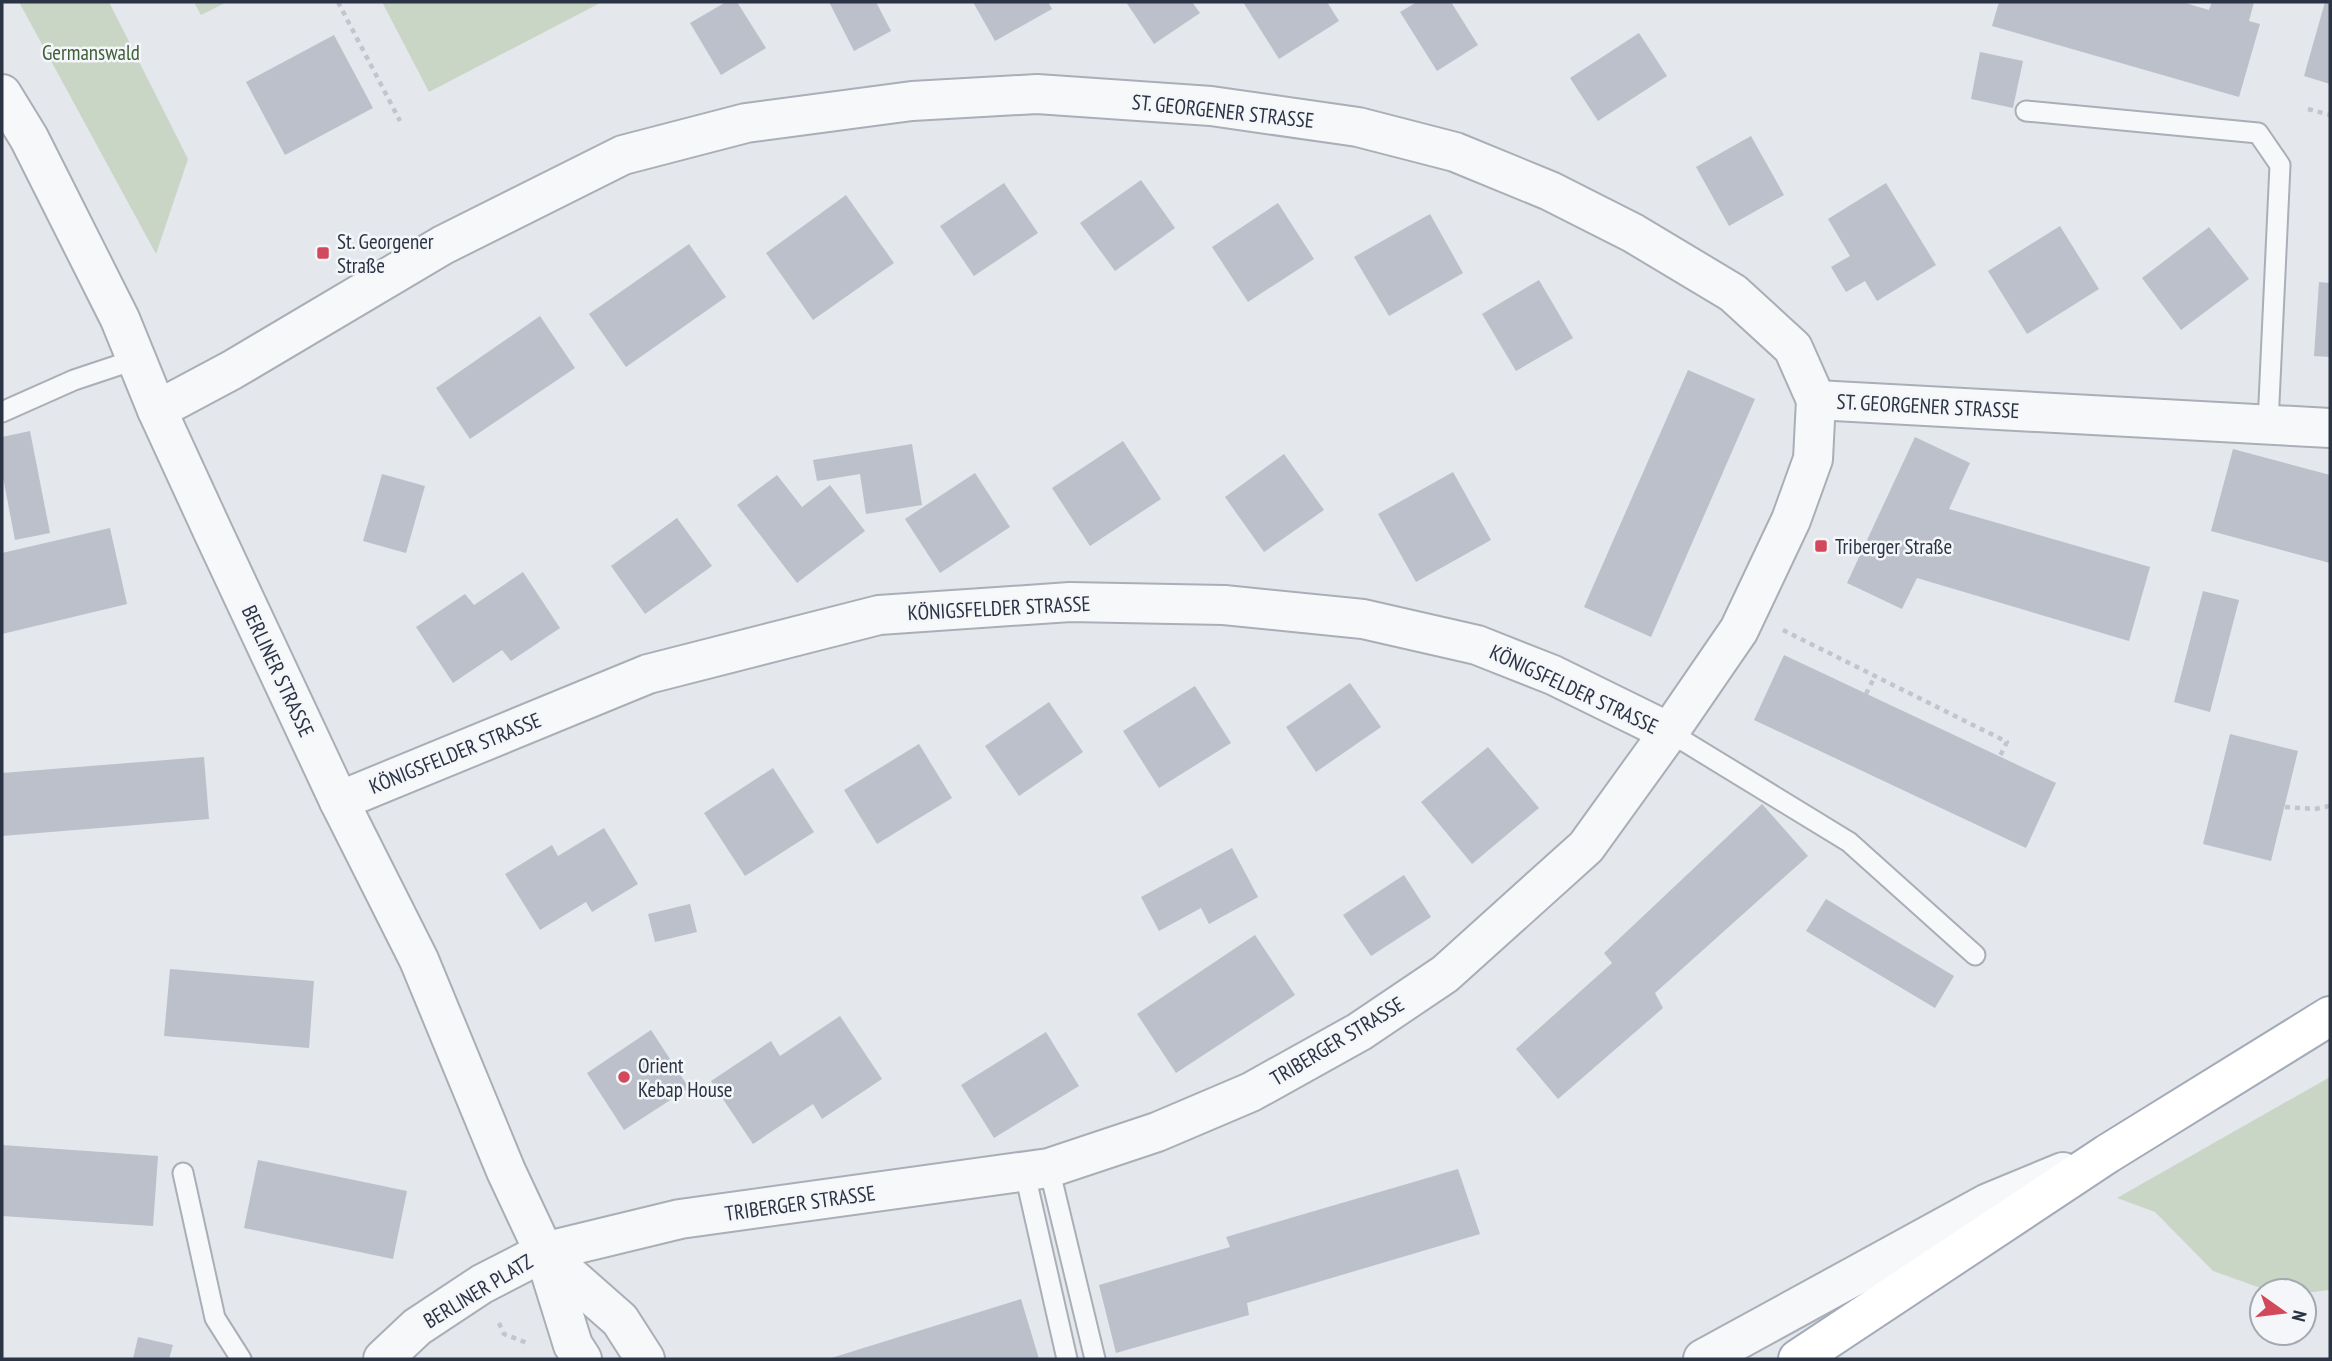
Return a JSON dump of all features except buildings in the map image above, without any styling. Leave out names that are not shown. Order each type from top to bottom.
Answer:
[{"type":"main road","points":[[1797,1359],[2108,1154],[2330,1016]]},
{"type":"street","name":"BERLINER STRASSE","points":[[2,94],[29,138],[137,359],[157,410],[339,801],[419,960],[506,1171],[544,1252],[573,1345],[582,1359]]},
{"type":"street","name":"ST. GEORGENER STRASSE","points":[[157,410],[232,370],[443,245],[623,155],[746,122],[912,101],[1037,94],[1211,106],[1358,127],[1455,152],[1550,191],[1633,233],[1733,293],[1793,348],[1816,400],[2330,428]]},
{"type":"street","name":"TRIBERGER STRASSE","points":[[544,1252],[680,1219],[1037,1171],[1157,1132],[1251,1092],[1359,1032],[1445,974],[1586,847],[1669,733],[1739,630],[1791,520],[1813,459],[1816,400]]},
{"type":"street","name":"KÖNIGSFELDER STRASSE","points":[[339,801],[648,674],[879,615],[1070,602],[1224,605],[1363,619],[1477,645],[1553,675],[1669,733]]},
{"type":"street","points":[[1703,1359],[1988,1203],[2108,1154]]},
{"type":"street","name":"BERLINER STRASSE","points":[[544,1252],[620,1320],[645,1359]]},
{"type":"street","name":"BERLINER PLATZ","points":[[383,1359],[416,1328],[482,1284],[544,1252]]},
{"type":"lane","points":[[2026,111],[2258,132],[2280,165],[2268,424]]},
{"type":"lane","points":[[2,412],[74,380],[137,359]]},
{"type":"lane","points":[[1669,733],[1849,842],[1975,955]]},
{"type":"lane","points":[[1037,1171],[1067,1359]]},
{"type":"lane","points":[[1037,1171],[1095,1359]]},
{"type":"lane","points":[[183,1172],[215,1318],[241,1359]]},
{"type":"path","points":[[338,2],[400,121]]},
{"type":"path","points":[[2308,109],[2330,115]]},
{"type":"path","points":[[1747,612],[2007,742],[2000,756]]},
{"type":"path","points":[[1866,694],[1875,676]]},
{"type":"path","points":[[2285,807],[2315,809],[2330,806]]},
{"type":"path","points":[[482,1284],[504,1334],[525,1340],[534,1350]]},
{"type":"green space","name":"Germanswald","points":[[19,2],[109,2],[188,159],[156,254]]},
{"type":"green space","points":[[194,2],[227,2],[201,15]]},
{"type":"green space","points":[[382,2],[602,2],[429,92]]},
{"type":"green space","points":[[2330,1077],[2330,1290],[2318,1291],[2318,1277],[2248,1277],[2248,1284],[2213,1271],[2155,1212],[2117,1198]]},
{"type":"place","name":"St. Georgener Straße","points":[[323,253]]},
{"type":"place","name":"Triberger Straße","points":[[1821,546]]},
{"type":"place","name":"Orient Kebap House","points":[[624,1077]]}]
